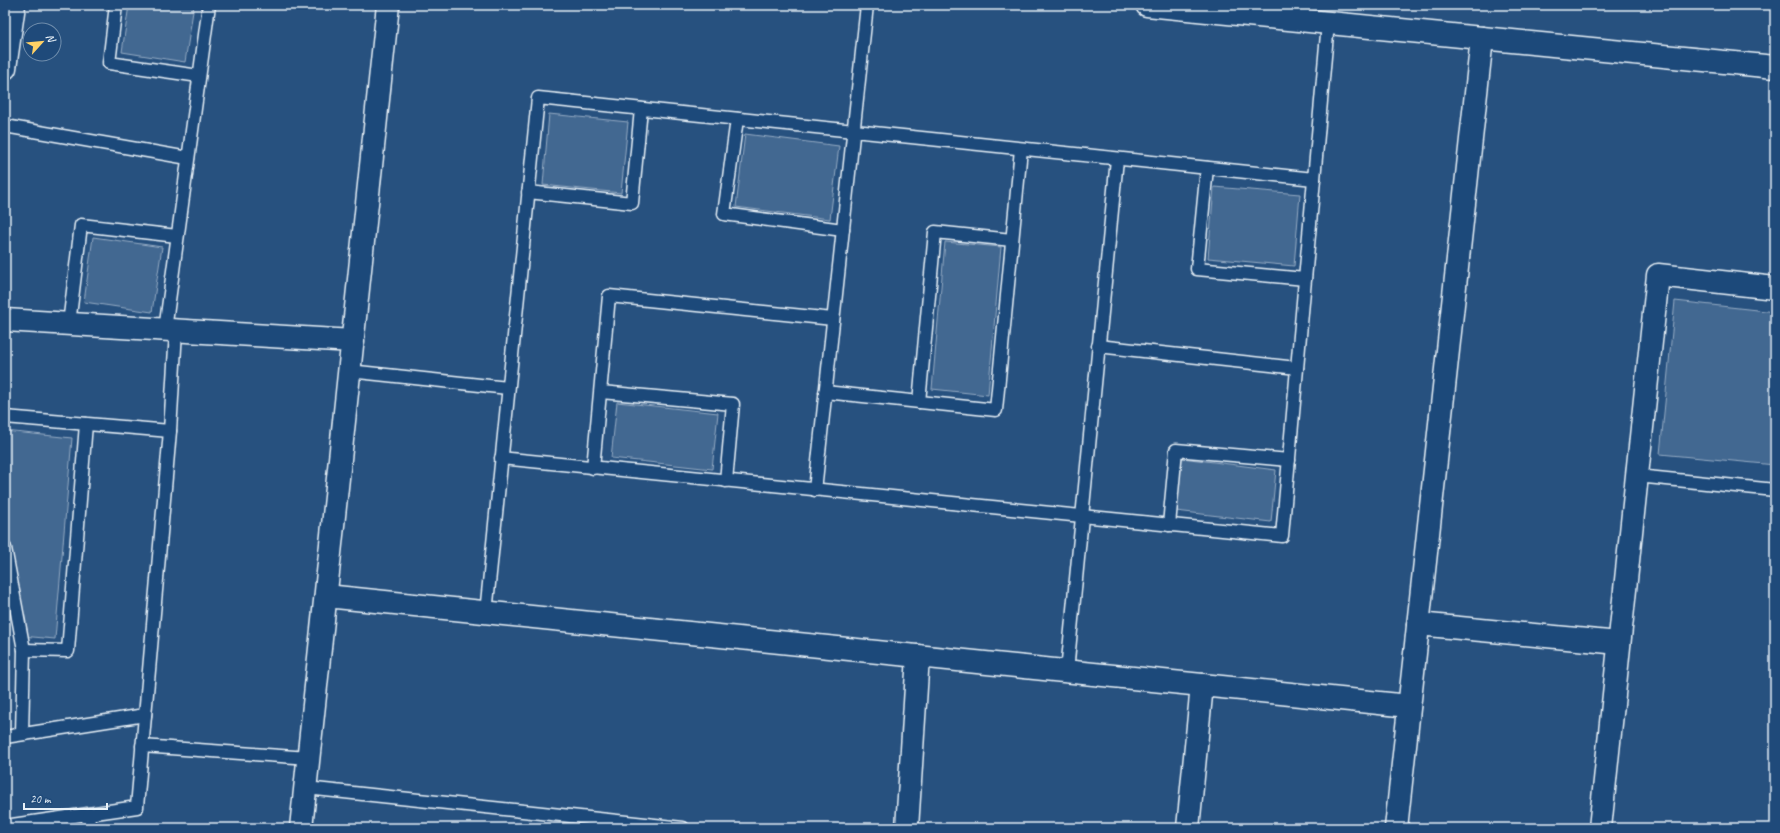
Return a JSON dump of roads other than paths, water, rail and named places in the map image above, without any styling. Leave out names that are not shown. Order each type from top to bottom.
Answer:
[{"type":"street","points":[[5,68],[14,5]]},
{"type":"street","points":[[302,828],[388,5]]},
{"type":"street","points":[[1147,5],[1175,6],[1328,23],[1775,66]]},
{"type":"street","points":[[1396,828],[1482,38]]},
{"type":"street","points":[[1600,828],[1658,275],[1775,288]]},
{"type":"street","points":[[5,320],[353,341]]},
{"type":"street","points":[[326,596],[1409,706]]},
{"type":"street","points":[[1418,624],[1619,643]]},
{"type":"street","points":[[907,828],[918,656]]},
{"type":"street","points":[[1188,828],[1202,685]]},
{"type":"lane","points":[[116,5],[109,63],[199,76]]},
{"type":"lane","points":[[5,826],[137,807],[170,431],[170,330],[178,236],[209,5]]},
{"type":"lane","points":[[815,490],[867,5]]},
{"type":"lane","points":[[501,458],[1282,536],[1328,23]]},
{"type":"lane","points":[[486,613],[538,98],[1314,179]]},
{"type":"lane","points":[[528,192],[632,203],[641,109]]},
{"type":"lane","points":[[737,119],[724,214],[842,230]]},
{"type":"lane","points":[[5,126],[188,158]]},
{"type":"lane","points":[[825,392],[996,410],[1021,149]]},
{"type":"lane","points":[[1067,672],[1116,159]]},
{"type":"lane","points":[[1207,168],[1197,269],[1305,279]]},
{"type":"lane","points":[[69,324],[81,225],[178,236]]},
{"type":"lane","points":[[919,402],[935,232],[1012,240]]},
{"type":"lane","points":[[593,468],[609,296],[833,319]]},
{"type":"lane","points":[[1098,346],[1297,368]]},
{"type":"lane","points":[[349,371],[508,388]]},
{"type":"lane","points":[[601,392],[733,404],[726,481]]},
{"type":"lane","points":[[5,417],[170,431]]},
{"type":"lane","points":[[24,650],[68,651],[86,424]]},
{"type":"lane","points":[[1169,525],[1176,450],[1289,460]]},
{"type":"lane","points":[[1637,476],[1775,490]]},
{"type":"lane","points":[[5,548],[24,650],[22,734]]},
{"type":"lane","points":[[5,737],[145,715]]},
{"type":"lane","points":[[142,746],[309,758]]},
{"type":"lane","points":[[306,788],[602,824],[683,828]]},
{"type":"lane","points":[[87,828],[90,814]]}]
